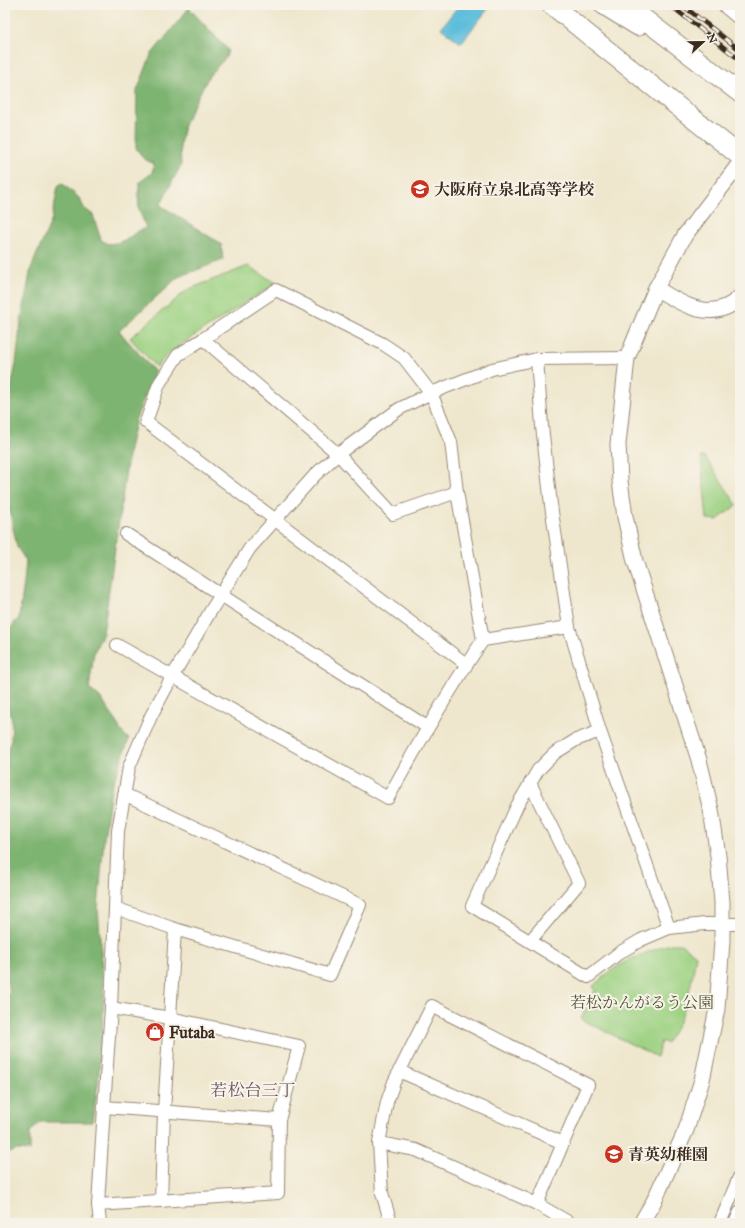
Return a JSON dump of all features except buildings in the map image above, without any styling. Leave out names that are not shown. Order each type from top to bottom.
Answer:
[{"type":"main road","points":[[552,5],[740,156]]},
{"type":"main road","points":[[604,5],[710,69]]},
{"type":"main road","points":[[626,5],[740,93]]},
{"type":"main road","points":[[728,5],[740,15]]},
{"type":"street","points":[[641,1223],[654,1201],[686,1130],[702,1080],[717,1009],[722,941],[722,902],[718,856],[711,810],[699,760],[635,561],[624,518],[618,444],[627,358],[656,288],[685,235],[740,163]]},
{"type":"street","points":[[656,288],[675,300],[698,310],[714,311],[727,308],[740,297]]},
{"type":"street","points":[[117,645],[388,798],[427,727],[466,664],[483,640],[457,492],[451,442],[431,393],[404,358],[383,344],[276,290],[178,355],[160,384],[146,422],[466,664]]},
{"type":"street","points":[[203,339],[338,454],[393,514],[457,492]]},
{"type":"street","points":[[100,1223],[98,1205],[111,1008],[118,831],[129,767],[151,716],[172,677],[221,595],[250,548],[315,475],[338,454],[399,409],[431,393],[492,369],[537,359],[627,358]]},
{"type":"street","points":[[537,359],[550,505],[569,628],[600,731],[669,928]]},
{"type":"street","points":[[126,534],[427,727]]},
{"type":"street","points":[[483,640],[569,628]]},
{"type":"street","points":[[600,731],[576,740],[555,753],[538,770],[517,806],[472,906],[588,977],[619,953],[641,940],[669,928],[693,925],[740,924]]},
{"type":"street","points":[[530,783],[579,884],[530,941]]},
{"type":"street","points":[[114,908],[175,929],[330,975],[360,905],[124,794]]},
{"type":"street","points":[[161,1201],[164,1111],[175,929]]},
{"type":"street","points":[[391,1223],[382,1193],[379,1143],[387,1102],[399,1071],[432,1006],[588,1085],[537,1204]]},
{"type":"street","points":[[98,1205],[278,1194],[279,1120],[299,1046],[170,1018],[111,1008]]},
{"type":"street","points":[[399,1071],[563,1144]]},
{"type":"street","points":[[104,1107],[279,1120]]},
{"type":"street","points":[[379,1143],[416,1150],[537,1204],[570,1223]]},
{"type":"street","points":[[720,1223],[740,1175]]},
{"type":"street","points":[[735,1223],[740,1212]]},
{"type":"green space","points":[[189,8],[228,50],[226,57],[209,76],[184,125],[180,145],[181,165],[160,205],[221,244],[223,260],[178,277],[119,331],[155,372],[136,418],[129,449],[103,633],[94,652],[89,689],[100,697],[117,722],[120,730],[129,739],[111,789],[104,839],[98,907],[104,1000],[98,1084],[92,1122],[40,1122],[30,1133],[30,1151],[17,1150],[5,1154],[5,995],[10,991],[5,976],[5,755],[11,741],[12,720],[7,705],[10,688],[8,655],[5,652],[5,634],[19,618],[26,561],[17,547],[7,498],[5,495],[5,401],[11,388],[16,364],[20,328],[31,268],[52,219],[58,186],[62,183],[79,198],[84,208],[93,215],[101,240],[108,244],[117,243],[127,239],[138,231],[146,228],[139,209],[138,194],[140,182],[152,173],[154,164],[144,159],[136,148],[137,91],[151,55]]},
{"type":"green space","points":[[248,266],[276,283],[180,345],[164,358],[156,367],[130,338],[187,290]]},
{"type":"green space","points":[[701,457],[705,457],[737,505],[717,520],[707,519]]},
{"type":"green space","name":"若松かんがるう公園","points":[[670,944],[681,944],[696,955],[690,990],[683,1012],[673,1033],[666,1043],[661,1041],[657,1057],[581,1019],[595,990],[593,986],[606,974],[642,954]]},
{"type":"water","points":[[459,5],[491,5],[461,43],[441,28]]},
{"type":"railway","points":[[670,5],[740,60]]},
{"type":"railway","points":[[682,5],[740,50]]},
{"type":"place","name":"大阪府立泉北高等学校","points":[[420,189]]},
{"type":"place","name":"Futaba","points":[[155,1032]]},
{"type":"place","name":"青英幼稚園","points":[[614,1154]]},
{"type":"district","name":"若松台三丁","points":[[253,1090]]}]
